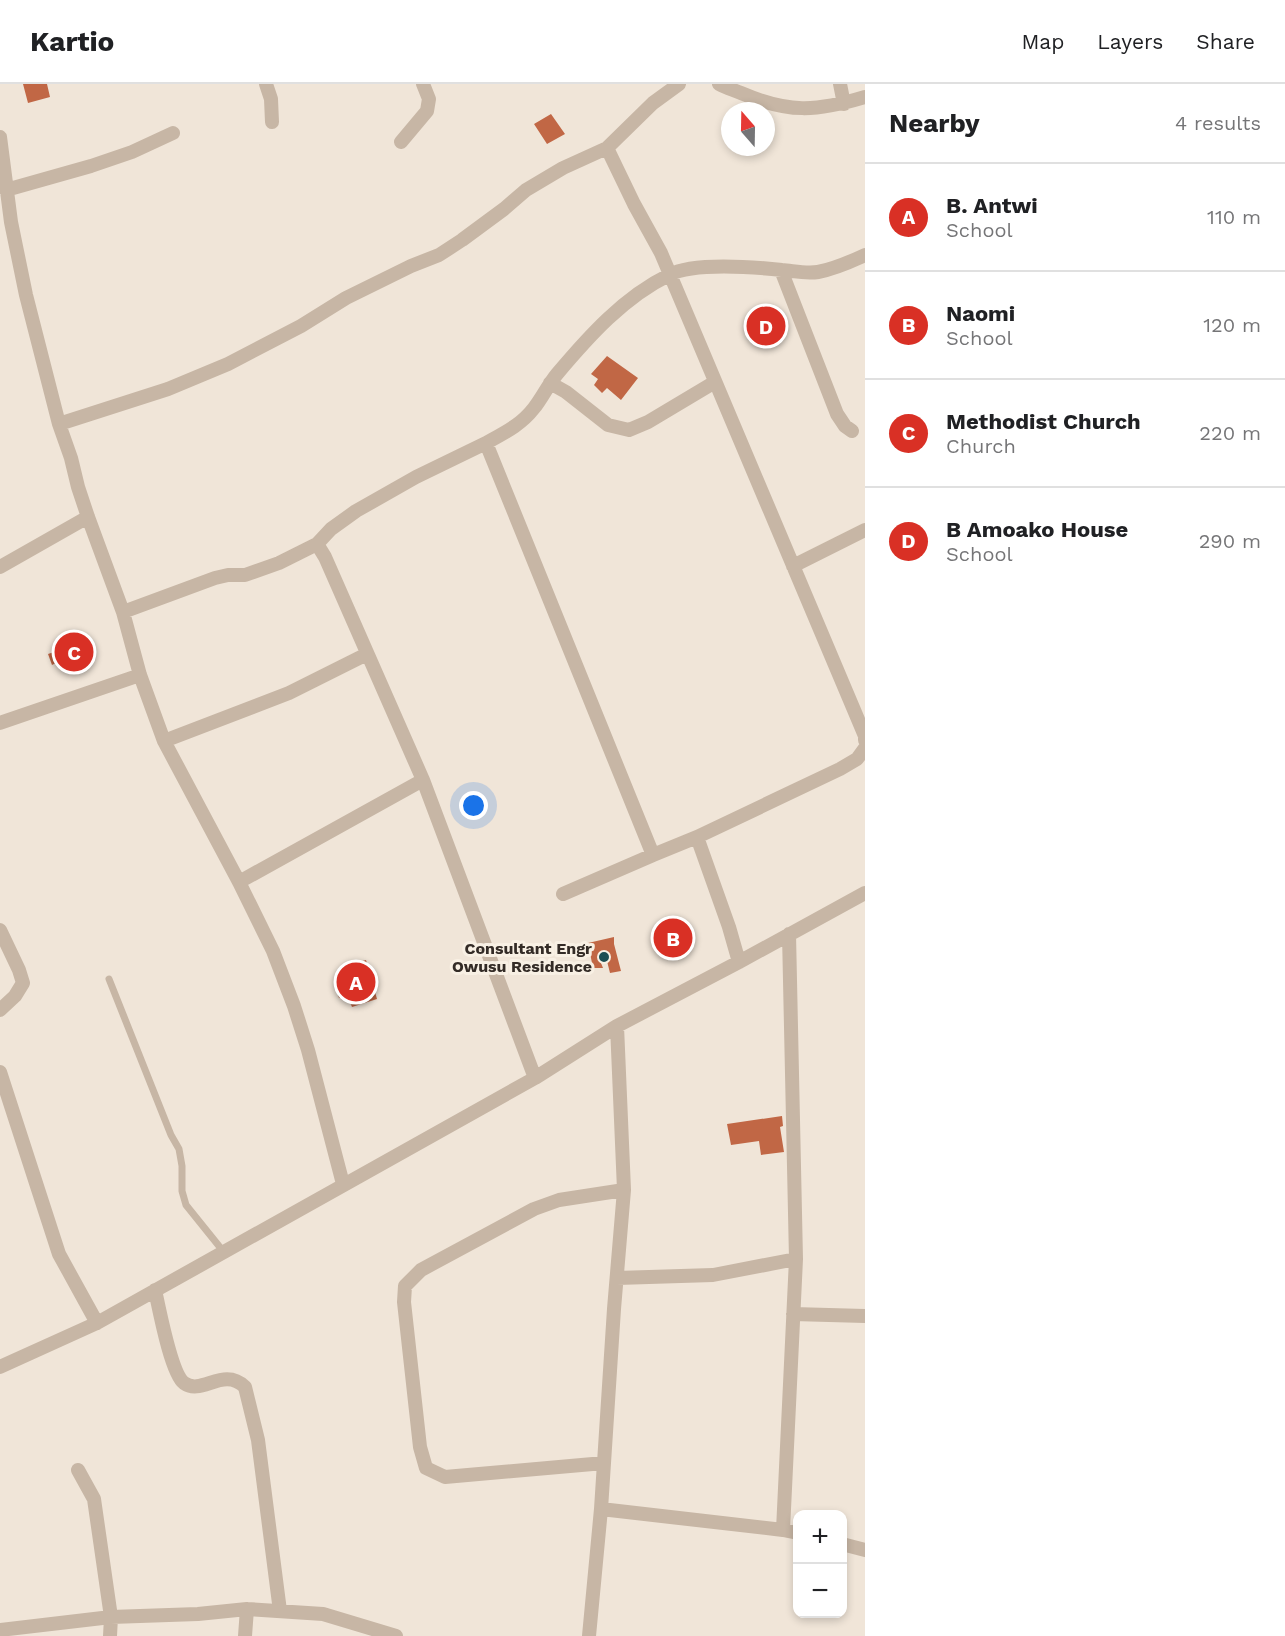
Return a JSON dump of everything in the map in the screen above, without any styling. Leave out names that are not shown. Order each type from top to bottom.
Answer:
[{"type":"street","points":[[266,84],[271,99],[272,122]]},
{"type":"street","points":[[402,142],[427,111],[429,99],[423,84]]},
{"type":"street","points":[[59,424],[168,388],[228,364],[301,326],[346,298],[439,255],[504,209],[526,190],[563,168],[607,148],[641,114],[679,84]]},
{"type":"street","points":[[719,84],[760,101],[790,108],[829,107],[865,97]]},
{"type":"street","points":[[840,84],[844,104]]},
{"type":"street","points":[[6,190],[91,166],[132,152],[173,133]]},
{"type":"street","points":[[0,137],[11,222],[26,295],[59,424],[78,487],[123,612],[140,675],[164,741],[273,951],[294,1006],[344,1184]]},
{"type":"street","points":[[607,148],[634,204],[662,252],[865,740]]},
{"type":"street","points":[[123,612],[215,579],[228,575],[245,575],[279,563],[317,544],[331,529],[356,511],[416,477],[516,426],[535,407],[550,382],[601,325],[624,304],[670,273],[699,267],[743,267],[818,272],[865,255]]},
{"type":"street","points":[[781,270],[837,414],[845,426],[852,431]]},
{"type":"street","points":[[550,382],[608,425],[629,430],[648,422],[716,382]]},
{"type":"street","points":[[486,443],[653,855]]},
{"type":"street","points":[[0,567],[88,517]]},
{"type":"street","points":[[793,566],[865,530]]},
{"type":"street","points":[[317,544],[325,557],[423,780],[535,1078]]},
{"type":"street","points":[[164,741],[289,693],[367,654]]},
{"type":"street","points":[[0,723],[140,675]]},
{"type":"street","points":[[563,894],[697,837],[840,769],[857,759],[865,748]]},
{"type":"street","points":[[239,882],[423,780]]},
{"type":"street","points":[[697,837],[739,962]]},
{"type":"street","points":[[0,1367],[97,1323],[535,1078],[617,1026],[789,934],[864,897]]},
{"type":"street","points":[[0,930],[23,983],[15,996],[0,1010]]},
{"type":"street","points":[[783,1530],[796,1259],[789,934]]},
{"type":"street","points":[[589,1636],[601,1509],[624,1190],[617,1026]]},
{"type":"street","points":[[0,1072],[59,1254],[97,1323]]},
{"type":"street","points":[[604,1463],[445,1477],[426,1468],[420,1447],[404,1302],[405,1286],[421,1270],[534,1209],[559,1200],[624,1190]]},
{"type":"street","points":[[617,1278],[713,1275],[796,1259]]},
{"type":"street","points":[[155,1290],[172,1359],[182,1382],[192,1386],[228,1379],[238,1381],[245,1387],[258,1440],[280,1611]]},
{"type":"street","points":[[794,1314],[865,1316]]},
{"type":"street","points":[[78,1470],[94,1499],[111,1617],[110,1636]]},
{"type":"street","points":[[601,1509],[793,1532]]},
{"type":"street","points":[[847,1545],[865,1550]]},
{"type":"street","points":[[245,1636],[247,1609]]},
{"type":"street","points":[[0,1630],[111,1617],[198,1614],[247,1609],[323,1614],[396,1636]]},
{"type":"lane","points":[[109,979],[171,1135],[179,1149],[182,1191],[186,1205],[224,1251]]},
{"type":"building","points":[[23,84],[47,84],[50,97],[28,103]]},
{"type":"building","points":[[551,114],[565,134],[547,144],[534,124]]},
{"type":"building","points":[[777,311],[785,328],[755,339],[748,322]]},
{"type":"building","points":[[607,356],[638,378],[621,400],[607,388],[602,393],[594,385],[598,379],[591,374]]},
{"type":"building","points":[[90,640],[95,655],[62,666],[60,661],[52,665],[48,654]]},
{"type":"building","points":[[684,924],[688,944],[664,948],[660,928]]},
{"type":"building","name":"Consultant Engr Owusu Residence","points":[[614,937],[621,971],[610,973],[607,961],[601,963],[603,968],[593,968],[588,943]]},
{"type":"building","points":[[366,960],[377,999],[352,1007],[347,995],[339,998],[335,985],[343,981],[339,968]]},
{"type":"building","points":[[782,1116],[783,1126],[780,1127],[784,1152],[761,1155],[759,1141],[731,1145],[727,1124]]},
{"type":"place","name":"B Amoako House","points":[[766,326]]},
{"type":"place","name":"Methodist Church","points":[[74,652]]},
{"type":"place","name":"Naomi","points":[[673,938]]},
{"type":"place","name":"Consultant Engr Owusu Residence","points":[[604,957]]},
{"type":"place","name":"B. Antwi","points":[[356,982]]}]
